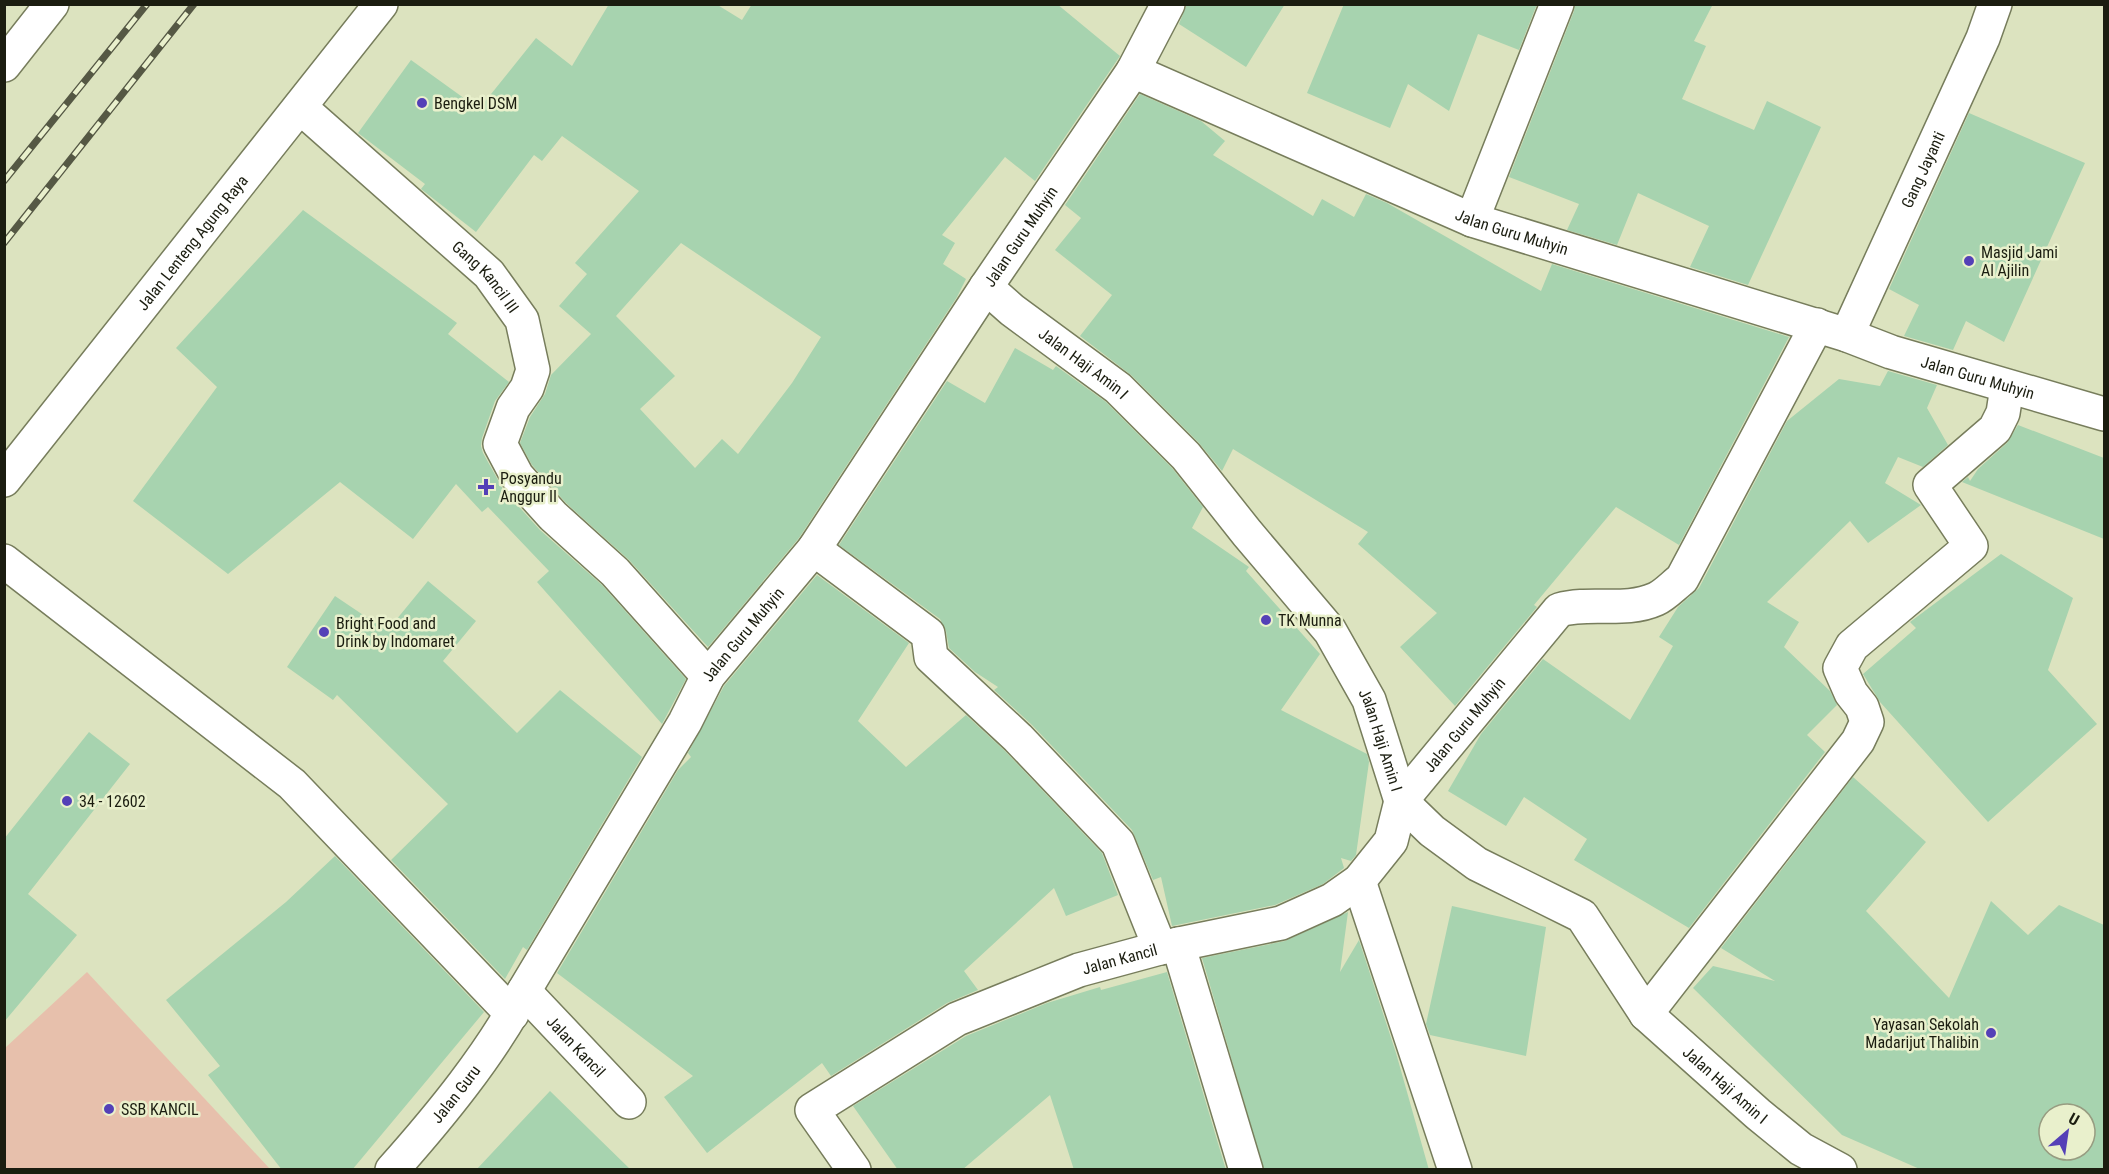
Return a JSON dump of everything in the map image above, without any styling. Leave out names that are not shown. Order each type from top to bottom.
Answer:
[{"type":"street","points":[[4,65],[52,4]]},
{"type":"street","name":"Jalan Lenteng Agung Raya","points":[[4,480],[381,4]]},
{"type":"street","points":[[1133,71],[1168,4]]},
{"type":"street","points":[[1472,220],[1557,4]]},
{"type":"street","name":"Gang Jayanti","points":[[1832,330],[1983,38],[1995,4]]},
{"type":"street","name":"Jalan Guru Muhyin","points":[[518,1002],[685,722],[708,676],[814,549],[986,286],[1133,71],[1472,220],[1832,330],[1891,352],[2104,414]]},
{"type":"street","name":"Gang Kancil III","points":[[300,107],[489,274],[522,320],[533,370],[527,388],[513,408],[500,444],[517,476],[553,516],[615,572],[708,676]]},
{"type":"street","name":"Jalan Haji Amin I","points":[[986,286],[1012,310],[1118,388],[1179,448],[1247,534],[1330,632],[1369,700],[1401,801],[1432,831],[1477,864],[1582,916],[1646,1014],[1758,1114],[1801,1149],[1840,1170]]},
{"type":"street","name":"Jalan Guru Muhyin","points":[[1401,801],[1559,610],[1575,605],[1633,607],[1658,598],[1682,579],[1832,330]]},
{"type":"street","points":[[1646,1014],[1858,741],[1867,722],[1862,707],[1851,693],[1840,668],[1852,646],[1971,546],[1930,485],[1995,429],[2003,413],[2007,387]]},
{"type":"street","points":[[814,549],[928,634],[931,657],[1018,738],[1118,843],[1169,946],[1246,1170]]},
{"type":"street","name":"Jalan Kancil","points":[[4,561],[292,784],[518,1002],[629,1102]]},
{"type":"street","name":"Jalan Kancil","points":[[854,1170],[812,1110],[957,1019],[1079,970],[1169,946],[1281,923],[1332,900],[1359,881],[1391,841],[1401,801]]},
{"type":"street","points":[[1359,881],[1455,1170]]},
{"type":"street","name":"Jalan Guru","points":[[392,1170],[466,1079],[518,1002]]},
{"type":"shaded area","name":"SSB KANCIL","points":[[87,972],[270,1169],[5,1169],[5,1048]]},
{"type":"building","points":[[609,4],[716,4],[742,20],[752,4],[1057,4],[1120,56],[1035,181],[1005,157],[942,235],[955,243],[943,264],[966,279],[957,297],[799,538],[708,647],[629,560],[566,503],[532,465],[520,443],[530,417],[545,394],[551,375],[591,334],[559,306],[587,274],[575,263],[639,191],[562,136],[542,161],[534,155],[476,232],[421,189],[425,184],[358,133],[411,60],[479,109],[536,38],[572,66]],"holes":[[[681,243],[821,337],[792,383],[738,454],[722,439],[695,468],[640,409],[675,376],[616,316]]]},
{"type":"building","points":[[1187,4],[1285,4],[1246,67],[1179,24]]},
{"type":"building","points":[[1344,4],[1537,4],[1519,50],[1478,34],[1449,111],[1408,84],[1390,128],[1307,93]]},
{"type":"building","points":[[1575,4],[1713,4],[1694,41],[1706,46],[1682,99],[1754,130],[1767,101],[1821,127],[1748,285],[1690,267],[1709,226],[1638,193],[1617,245],[1567,230],[1579,204],[1509,177]]},
{"type":"building","points":[[1140,94],[1201,121],[1225,141],[1213,155],[1313,216],[1322,199],[1354,217],[1366,194],[1387,203],[1541,291],[1552,264],[1789,337],[1679,545],[1616,507],[1534,605],[1537,607],[1455,706],[1400,647],[1437,613],[1358,544],[1368,532],[1233,449],[1222,471],[1199,443],[1131,375],[1080,336],[1112,295],[1055,250],[1081,218],[1065,205]]},
{"type":"building","name":"Masjid Jami Al Ajilin","points":[[1969,113],[2085,163],[2004,342],[1966,321],[1953,350],[1904,336],[1919,305],[1889,289]]},
{"type":"building","points":[[303,210],[457,323],[448,334],[509,382],[495,401],[482,438],[483,453],[503,489],[540,530],[602,585],[686,679],[662,724],[537,582],[549,571],[488,507],[482,512],[456,484],[413,539],[340,482],[228,574],[133,501],[217,387],[176,348]]},
{"type":"building","points":[[1015,348],[1053,370],[1056,366],[1106,402],[1172,468],[1203,507],[1192,528],[1249,567],[1246,571],[1320,654],[1281,710],[1367,754],[1369,762],[1356,855],[1351,861],[1341,858],[1344,868],[1323,884],[1275,905],[1172,926],[1161,877],[1153,880],[1132,830],[1032,725],[994,690],[998,687],[975,672],[949,648],[946,631],[940,619],[839,545],[947,381],[985,403]]},
{"type":"building","points":[[1888,371],[1937,385],[1927,408],[1948,445],[1923,467],[1898,457],[1885,483],[1921,505],[1868,543],[1850,521],[1767,602],[1799,622],[1784,647],[1830,691],[1837,705],[1807,735],[1825,752],[1689,928],[1574,860],[1587,839],[1524,797],[1506,826],[1448,791],[1481,734],[1543,659],[1630,720],[1673,646],[1659,637],[1678,607],[1699,588],[1787,421],[1839,379],[1880,386]]},
{"type":"building","points":[[2018,425],[2104,458],[2104,539],[1962,482],[1968,477],[1970,481],[1978,469],[2007,443]]},
{"type":"building","points":[[2001,554],[2073,598],[2048,670],[2097,724],[1988,822],[1880,702],[1863,674],[1916,628],[1910,622]]},
{"type":"building","points":[[817,575],[909,643],[858,721],[906,767],[966,715],[1005,751],[1102,853],[1118,895],[1066,916],[1054,888],[964,971],[978,990],[947,1003],[831,1076],[822,1063],[707,1153],[664,1097],[693,1076],[557,973],[678,770],[691,757],[688,753],[724,686]]},
{"type":"building","points":[[428,581],[476,621],[443,661],[517,733],[560,690],[642,757],[527,950],[523,947],[505,979],[391,860],[448,804],[337,695],[333,700],[287,667],[335,596],[387,631]]},
{"type":"building","points":[[89,732],[130,764],[28,894],[77,935],[4,1022],[4,839]]},
{"type":"building","points":[[1853,777],[1926,842],[1866,911],[1949,998],[1991,901],[2028,935],[2059,905],[2104,925],[2104,1170],[1922,1170],[1842,1135],[1693,988],[1713,966],[1775,981],[1721,948]]},
{"type":"building","points":[[335,856],[484,1012],[352,1170],[282,1170],[208,1075],[220,1066],[166,1000],[286,902]]},
{"type":"building","points":[[1452,906],[1546,927],[1526,1056],[1430,1035],[1426,1024]]},
{"type":"building","points":[[1348,912],[1340,972],[1359,940],[1396,1053],[1429,1170],[1264,1170],[1202,958],[1285,941]]},
{"type":"building","points":[[1167,972],[1226,1170],[1074,1170],[1050,1095],[962,1170],[898,1170],[853,1106],[966,1036],[1047,1003],[1100,987],[1101,990]]},
{"type":"building","points":[[550,1091],[631,1170],[476,1170]]},
{"type":"railway","points":[[4,181],[147,4]]},
{"type":"railway","points":[[4,243],[194,4]]},
{"type":"place","name":"Bengkel DSM","points":[[422,103]]},
{"type":"place","name":"Masjid Jami Al Ajilin","points":[[1969,261]]},
{"type":"place","name":"Posyandu Anggur II","points":[[486,487]]},
{"type":"place","name":"TK Munna","points":[[1266,620]]},
{"type":"place","name":"Bright Food and Drink by Indomaret","points":[[324,632]]},
{"type":"place","name":"34 - 12602","points":[[67,801]]},
{"type":"place","name":"Yayasan Sekolah Madarijut Thalibin","points":[[1991,1033]]},
{"type":"place","name":"SSB KANCIL","points":[[109,1109]]}]
